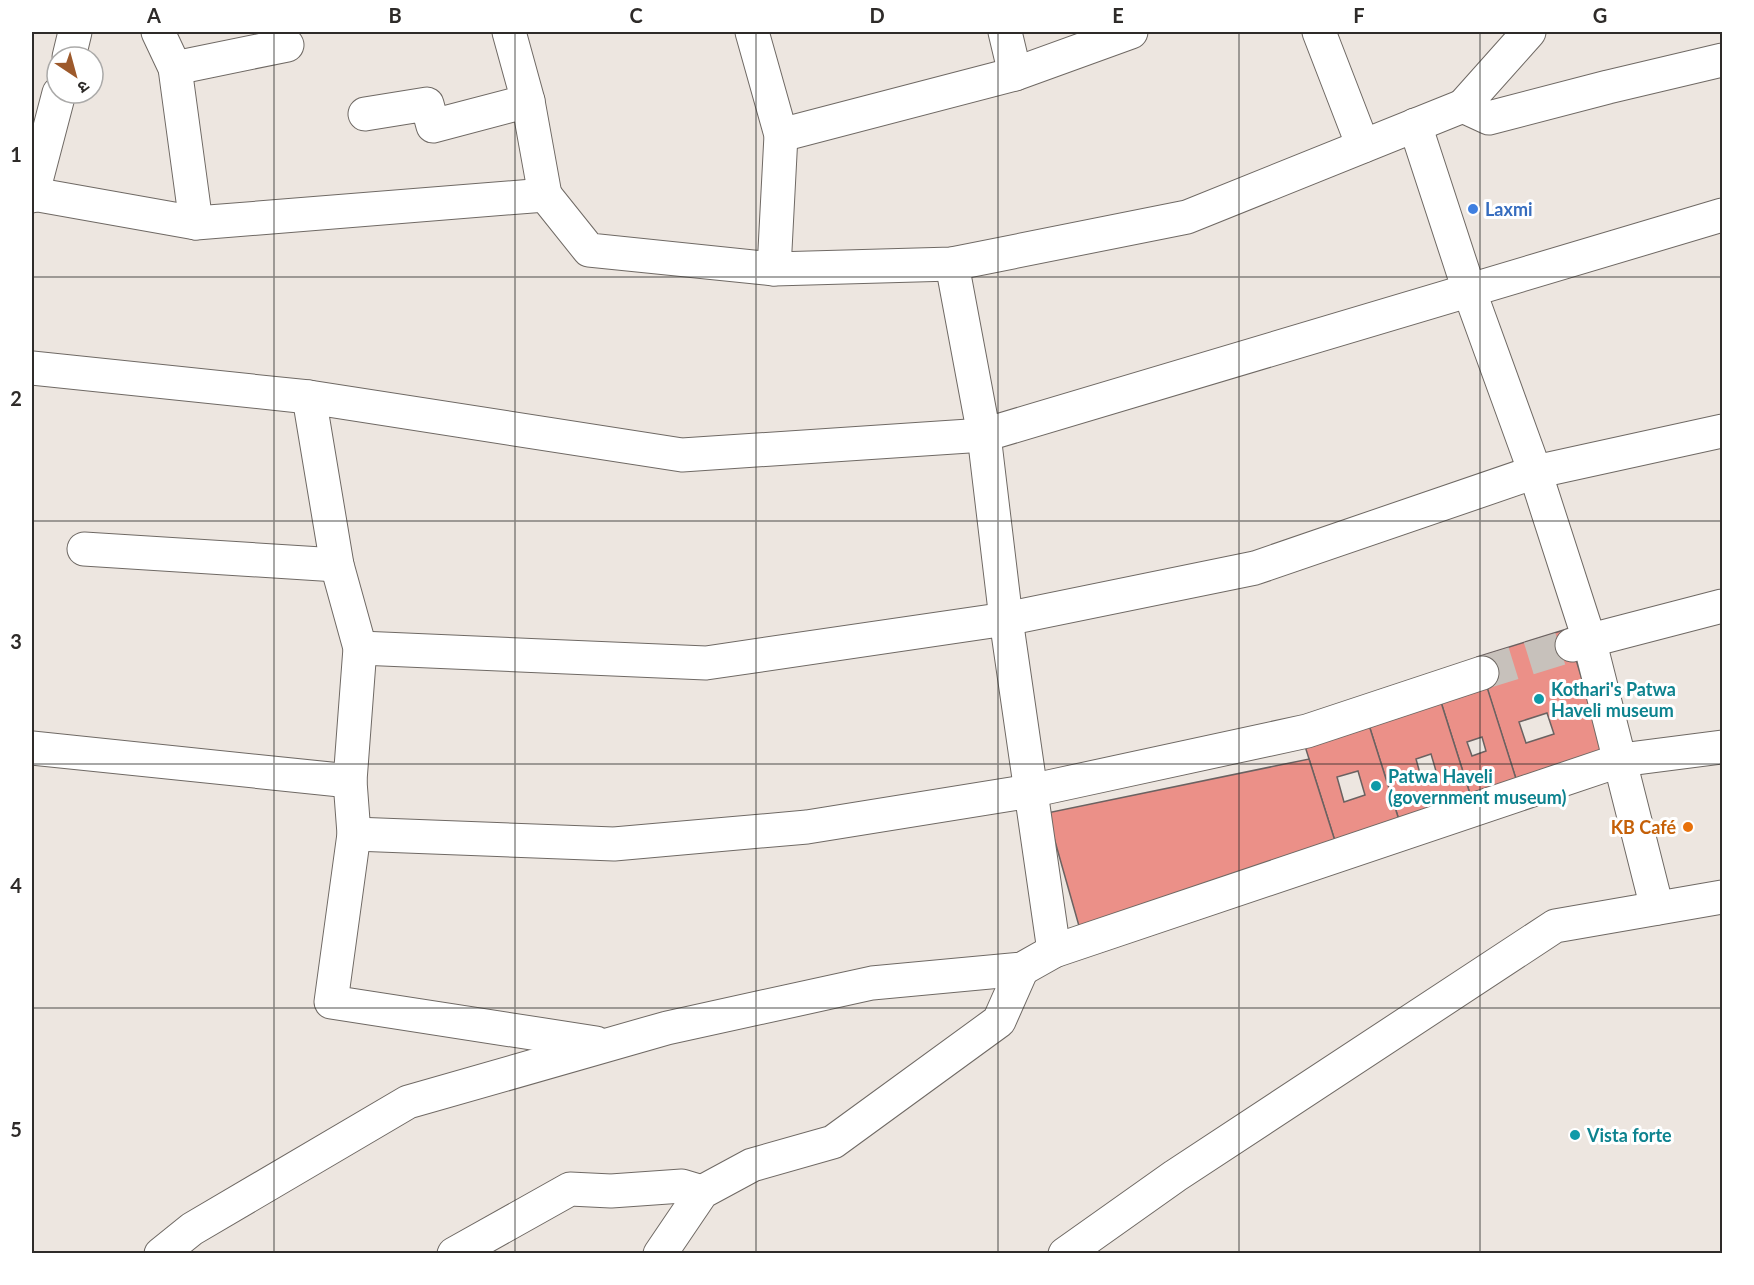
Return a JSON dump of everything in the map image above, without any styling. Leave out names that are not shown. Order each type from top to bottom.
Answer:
[{"type":"street","points":[[158,32],[175,68],[196,223]]},
{"type":"street","points":[[509,32],[528,101],[545,195],[589,250],[774,269],[952,264],[1187,217],[1463,106],[1529,32]]},
{"type":"street","points":[[752,32],[781,135],[774,269]]},
{"type":"street","points":[[1005,32],[1016,74]]},
{"type":"street","points":[[781,135],[1016,74],[1131,32]]},
{"type":"street","points":[[1319,32],[1363,146]]},
{"type":"street","points":[[175,68],[287,45]]},
{"type":"street","points":[[1463,106],[1489,118],[1722,60]]},
{"type":"street","points":[[366,114],[427,104],[433,126],[528,101]]},
{"type":"street","points":[[56,105],[32,195],[196,223],[545,195]]},
{"type":"street","points":[[1415,125],[1469,290],[1534,472],[1581,642],[1621,760],[1657,908]]},
{"type":"street","points":[[32,368],[309,397],[682,455],[984,435],[1722,215]]},
{"type":"street","points":[[952,264],[984,435],[1029,791],[1054,951]]},
{"type":"street","points":[[309,397],[337,565],[360,648],[350,781],[354,834],[331,1002],[607,1045]]},
{"type":"street","points":[[360,648],[706,663],[1006,619],[1255,568],[1534,472],[1722,430]]},
{"type":"street","points":[[84,549],[337,565]]},
{"type":"street","points":[[1581,642],[1722,606]]},
{"type":"street","points":[[354,834],[614,844],[807,827],[1029,791],[1307,731],[1482,673]]},
{"type":"street","points":[[161,1254],[192,1229],[408,1102],[667,1028],[872,983],[1022,969],[1054,951],[1621,760],[1722,747]]},
{"type":"street","points":[[32,748],[350,781]]},
{"type":"street","points":[[1065,1254],[1175,1176],[1555,926],[1722,897]]},
{"type":"street","points":[[660,1254],[702,1192],[752,1165],[833,1142],[999,1021],[1022,969]]},
{"type":"street","points":[[453,1254],[570,1189],[611,1191],[682,1186],[702,1192]]},
{"type":"building","name":"Kothari's Patwa Haveli museum","points":[[1567,629],[1604,754],[1517,782],[1477,657]],"holes":[[[1547,713],[1554,734],[1526,743],[1519,722]]]},
{"type":"building","points":[[1486,684],[1517,782],[1471,797],[1440,699]],"holes":[[[1482,737],[1486,751],[1472,756],[1467,742]]]},
{"type":"building","points":[[1440,699],[1471,797],[1399,820],[1368,722]],"holes":[[[1431,754],[1436,771],[1421,777],[1416,759]]]},
{"type":"building","name":"Patwa Haveli (government museum)","points":[[1368,722],[1399,820],[1335,841],[1304,743]],"holes":[[[1358,771],[1365,795],[1344,802],[1337,777]]]},
{"type":"building","points":[[1309,759],[1335,841],[1081,933],[1047,813]]},
{"type":"tunnel","points":[[1482,673],[1572,645]]},
{"type":"place","name":"Laxmi","points":[[1473,209]]},
{"type":"place","name":"Kothari's Patwa Haveli museum","points":[[1539,699]]},
{"type":"place","name":"Patwa Haveli (government museum)","points":[[1376,786]]},
{"type":"place","name":"KB Café","points":[[1688,827]]},
{"type":"place","name":"Vista forte","points":[[1575,1135]]}]
